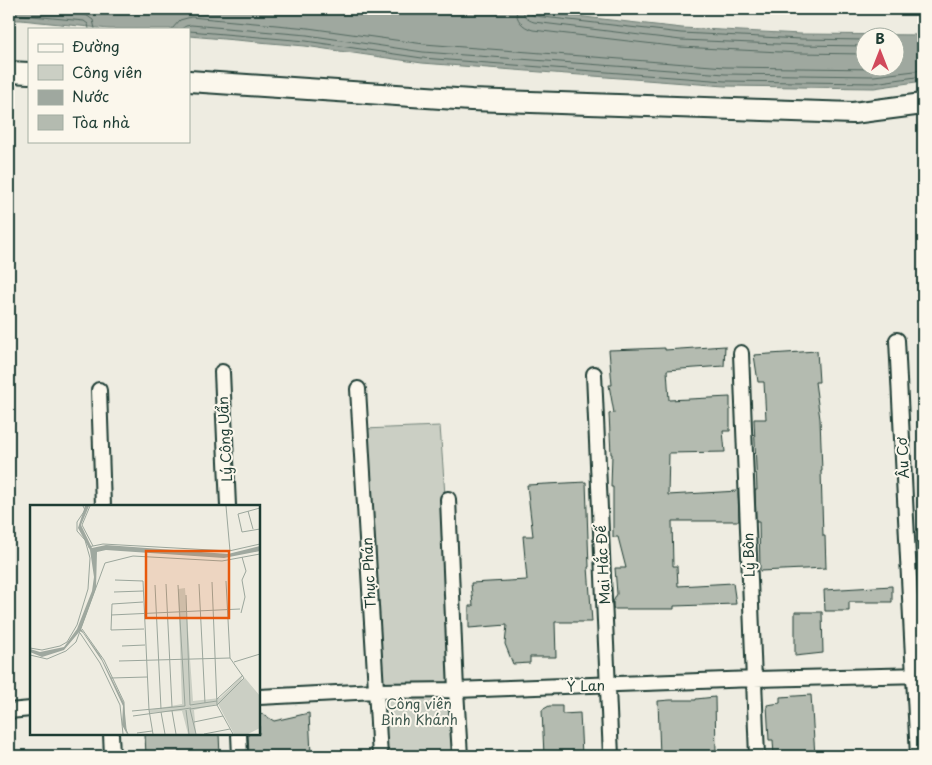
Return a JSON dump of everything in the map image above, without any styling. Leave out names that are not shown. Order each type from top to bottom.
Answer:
[{"type":"street","points":[[9,72],[28,73]]},
{"type":"street","points":[[190,81],[471,100],[853,113],[923,104]]},
{"type":"street","name":"Âu Cơ","points":[[897,340],[918,675],[918,756]]},
{"type":"street","name":"Lý Bôn","points":[[741,353],[757,756]]},
{"type":"street","name":"Lý Công Uẩn","points":[[222,372],[228,505]]},
{"type":"street","name":"Mai Hắc Đế","points":[[594,374],[611,756]]},
{"type":"street","name":"Thục Phán","points":[[358,389],[380,756]]},
{"type":"street","points":[[99,390],[103,505]]},
{"type":"street","points":[[448,499],[460,756]]},
{"type":"street","name":"Ỷ Lan","points":[[260,697],[376,691],[918,675]]},
{"type":"street","points":[[9,711],[30,709]]},
{"type":"street","points":[[111,735],[112,756]]},
{"type":"street","points":[[239,735],[240,756]]},
{"type":"green space","name":"Công viên Bình Khánh","points":[[440,426],[464,756],[380,756],[363,429]]},
{"type":"water","points":[[9,9],[513,9],[682,28],[801,34],[854,34],[854,78],[904,78],[904,35],[923,35],[923,81],[874,88],[725,86],[422,63],[305,46],[190,36],[190,28],[99,28],[9,20]]},
{"type":"building","points":[[725,346],[724,366],[667,370],[669,400],[730,397],[730,431],[723,431],[725,452],[669,453],[668,495],[738,491],[739,521],[672,521],[673,566],[677,566],[678,586],[733,583],[736,604],[674,606],[674,609],[613,609],[613,602],[617,594],[615,568],[626,568],[618,537],[613,537],[612,454],[609,414],[614,413],[609,385],[612,385],[609,350],[665,348],[665,350]]},
{"type":"building","points":[[817,351],[819,382],[815,382],[820,419],[823,536],[825,536],[826,568],[760,571],[759,522],[756,522],[755,490],[757,490],[754,419],[766,419],[764,382],[758,382],[754,355]]},
{"type":"building","points":[[586,482],[588,567],[592,622],[555,622],[556,657],[530,657],[530,663],[513,664],[505,644],[507,625],[469,628],[469,606],[473,606],[471,583],[527,580],[523,536],[533,536],[527,485]]},
{"type":"building","points":[[892,586],[892,602],[849,602],[849,611],[825,611],[824,590]]},
{"type":"building","points":[[795,612],[822,612],[823,653],[795,656]]},
{"type":"building","points":[[811,695],[815,756],[774,756],[773,740],[769,740],[767,705],[780,703],[780,697]]},
{"type":"building","points":[[715,697],[716,754],[706,754],[706,756],[660,756],[658,701],[696,700]]},
{"type":"building","points":[[549,706],[562,706],[562,714],[580,713],[582,756],[544,756],[542,710]]},
{"type":"building","points":[[260,713],[274,721],[309,713],[311,755],[249,756],[248,735],[260,735]]},
{"type":"building","points":[[145,735],[219,735],[220,756],[146,756]]}]
